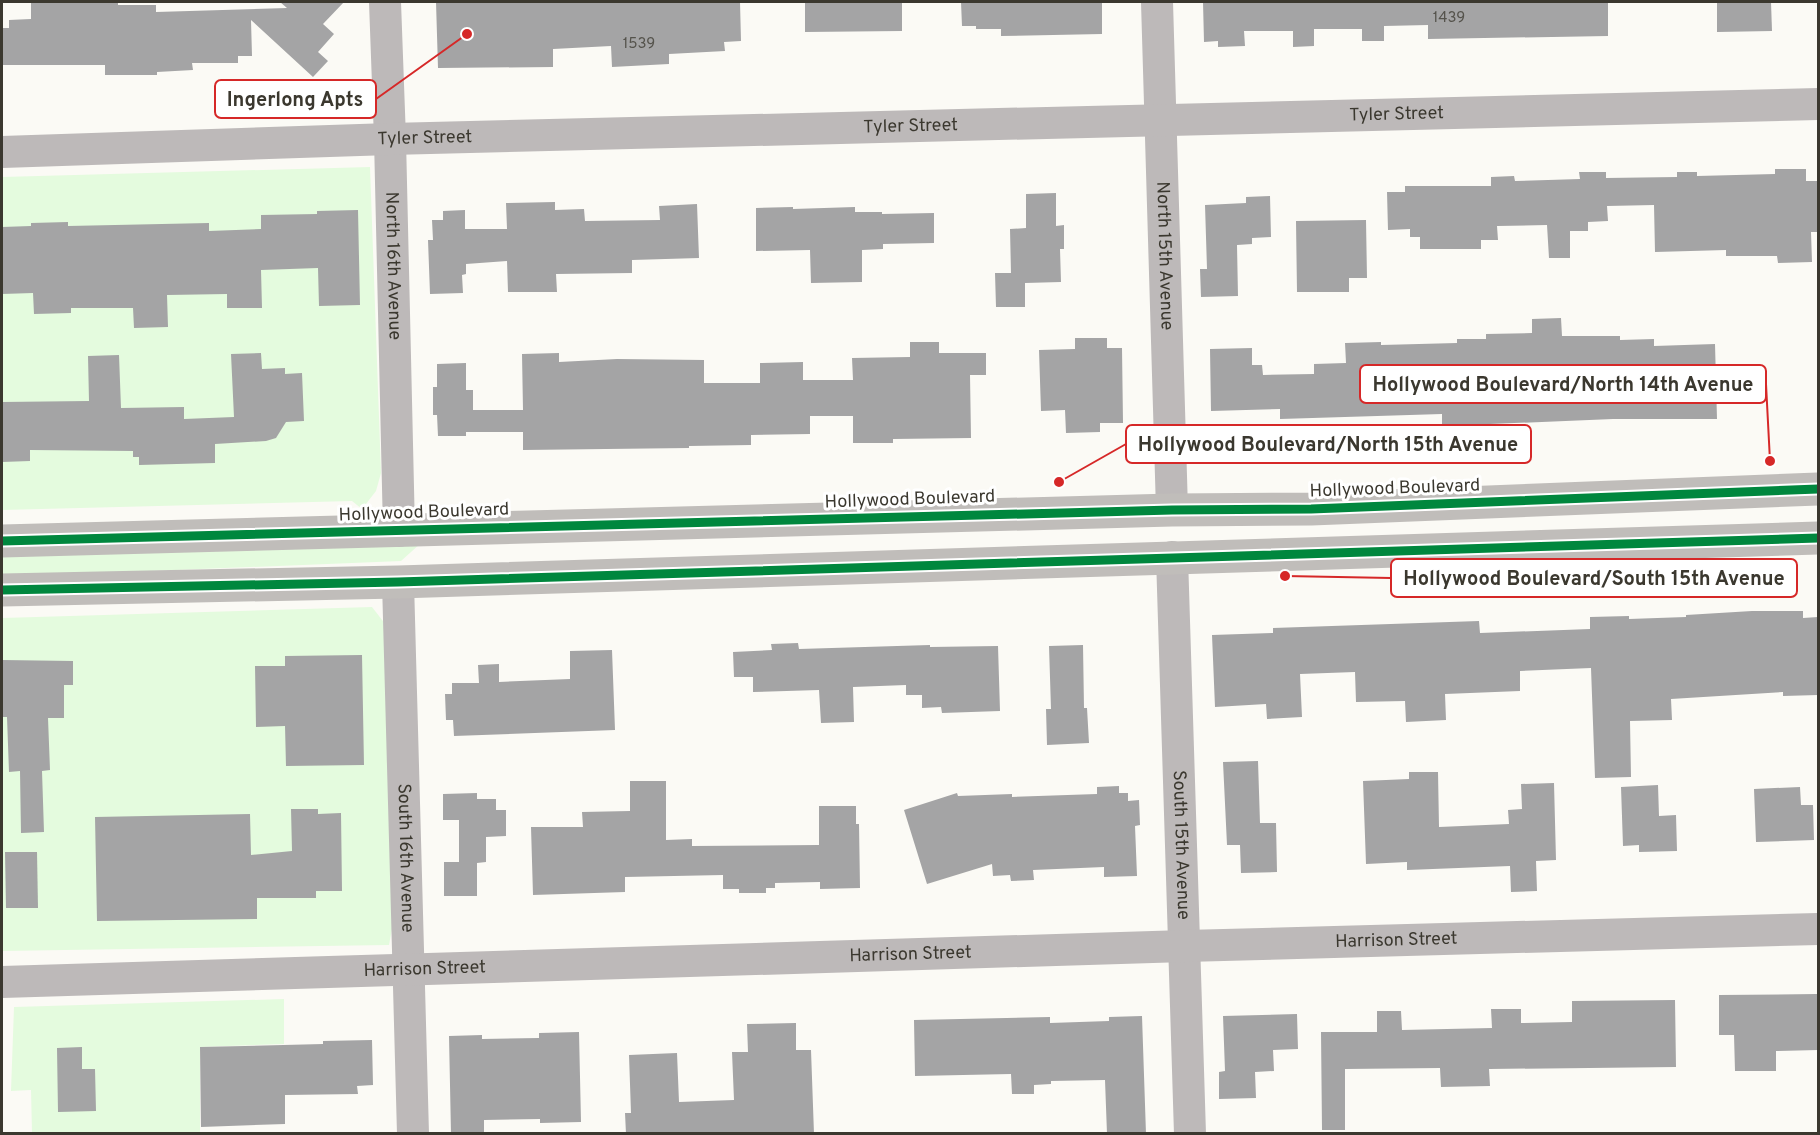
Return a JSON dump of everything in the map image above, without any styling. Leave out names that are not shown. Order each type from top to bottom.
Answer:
[{"type":"main road","name":"Hollywood Boulevard","points":[[2,541],[1172,510],[1311,509],[1818,489]]},
{"type":"main road","points":[[1172,557],[1212,536],[1311,509]]},
{"type":"main road","points":[[1022,562],[1136,529],[1172,510]]},
{"type":"main road","points":[[398,582],[414,562],[435,544],[466,528]]},
{"type":"main road","points":[[2,590],[398,582],[1818,538]]},
{"type":"street","name":"North 16th Avenue","points":[[385,2],[399,531]]},
{"type":"street","name":"North 15th Avenue","points":[[1156,2],[1172,510]]},
{"type":"street","name":"Tyler Street","points":[[2,152],[390,139],[1818,104]]},
{"type":"street","name":"South 15th Avenue","points":[[1172,557],[1190,1134]]},
{"type":"street","name":"South 16th Avenue","points":[[398,582],[413,1134]]},
{"type":"street","name":"Harrison Street","points":[[2,982],[1818,929]]},
{"type":"green space","points":[[370,167],[381,473],[376,491],[362,509],[352,501],[2,510],[2,177]]},
{"type":"green space","points":[[421,543],[401,561],[2,577],[2,557]]},
{"type":"green space","points":[[372,607],[386,625],[392,929],[389,945],[2,951],[2,618]]},
{"type":"green space","points":[[284,999],[284,1044],[200,1047],[200,1133],[32,1133],[31,1090],[11,1091],[14,1007]]},
{"type":"building","points":[[31,2],[118,2],[118,5],[156,5],[156,12],[287,8],[280,2],[344,2],[323,24],[334,34],[318,52],[328,61],[313,77],[251,20],[252,56],[238,56],[238,63],[192,63],[193,70],[157,72],[157,75],[105,75],[105,65],[2,65],[2,28],[9,28],[9,20],[31,19]]},
{"type":"building","points":[[436,2],[740,2],[741,41],[724,42],[725,51],[669,54],[669,64],[612,67],[611,46],[553,49],[553,67],[438,68]]},
{"type":"building","points":[[805,2],[902,2],[902,31],[805,32]]},
{"type":"building","points":[[961,2],[1102,2],[1102,34],[1001,36],[1001,29],[976,29],[976,26],[962,26]]},
{"type":"building","points":[[1203,2],[1608,2],[1608,36],[1428,39],[1428,25],[1384,26],[1384,41],[1362,41],[1362,29],[1314,29],[1314,46],[1293,47],[1293,31],[1244,31],[1245,46],[1218,47],[1218,41],[1204,42]]},
{"type":"building","points":[[1717,2],[1771,2],[1772,31],[1717,32]]},
{"type":"building","points":[[1775,169],[1806,169],[1806,181],[1818,181],[1818,232],[1811,232],[1812,262],[1778,263],[1777,256],[1726,256],[1726,250],[1655,252],[1654,205],[1607,206],[1608,221],[1588,222],[1588,231],[1570,231],[1570,258],[1549,258],[1547,225],[1497,226],[1498,240],[1481,240],[1481,249],[1420,249],[1420,237],[1410,237],[1410,229],[1388,230],[1387,192],[1405,192],[1405,186],[1491,186],[1491,177],[1514,176],[1515,181],[1580,179],[1579,172],[1606,172],[1606,178],[1677,177],[1677,172],[1697,172],[1697,176],[1775,174]]},
{"type":"building","points":[[1056,193],[1056,226],[1064,225],[1064,249],[1060,249],[1061,282],[1025,283],[1025,307],[996,307],[995,273],[1011,273],[1010,229],[1026,228],[1026,194]]},
{"type":"building","points":[[1270,196],[1271,237],[1252,238],[1252,244],[1237,245],[1238,296],[1201,297],[1200,269],[1207,269],[1205,205],[1246,203],[1246,197]]},
{"type":"building","points":[[555,202],[555,210],[584,209],[585,221],[660,220],[659,206],[697,204],[699,258],[632,260],[632,273],[556,274],[557,292],[508,292],[507,261],[466,264],[466,274],[462,275],[463,293],[430,294],[428,240],[433,240],[432,220],[443,220],[443,211],[465,210],[465,229],[507,229],[506,203]]},
{"type":"building","points":[[793,207],[793,209],[855,207],[855,212],[882,212],[882,214],[934,213],[934,243],[883,244],[883,249],[862,250],[862,282],[811,283],[810,250],[756,251],[756,208]]},
{"type":"building","points":[[358,210],[360,305],[319,306],[318,268],[261,270],[262,308],[227,308],[227,294],[167,295],[168,327],[134,328],[133,308],[71,308],[71,313],[34,314],[33,293],[2,294],[2,227],[68,222],[68,226],[209,223],[209,231],[261,229],[261,215],[317,214],[317,211]]},
{"type":"building","points":[[1366,220],[1367,278],[1349,278],[1349,292],[1297,292],[1296,221]]},
{"type":"building","points":[[1561,318],[1562,336],[1620,336],[1620,340],[1654,339],[1654,346],[1715,344],[1717,419],[1613,419],[1442,426],[1442,414],[1280,419],[1280,409],[1211,411],[1210,349],[1252,348],[1252,365],[1262,365],[1263,375],[1314,374],[1314,364],[1346,363],[1345,343],[1381,342],[1381,345],[1457,343],[1457,339],[1486,339],[1486,334],[1532,333],[1532,319]]},
{"type":"building","points":[[1075,338],[1107,338],[1107,348],[1122,348],[1123,423],[1100,423],[1100,432],[1066,433],[1065,410],[1041,411],[1039,350],[1075,349]]},
{"type":"building","points":[[910,342],[939,342],[939,353],[986,353],[986,375],[970,375],[971,438],[893,439],[893,443],[853,443],[853,416],[810,416],[810,434],[751,435],[751,445],[523,450],[523,432],[466,432],[466,436],[438,436],[437,415],[433,415],[433,387],[437,387],[437,364],[466,363],[466,390],[473,390],[473,410],[523,410],[522,354],[559,353],[559,362],[617,359],[704,360],[704,383],[760,383],[760,363],[803,362],[803,380],[853,380],[852,358],[910,357]]},
{"type":"building","points":[[261,353],[262,369],[285,368],[285,374],[302,373],[304,421],[286,422],[276,438],[266,441],[215,444],[215,463],[139,465],[139,457],[133,457],[133,451],[30,450],[30,461],[2,462],[2,402],[89,401],[88,356],[119,355],[121,408],[184,407],[184,419],[234,417],[231,354]]},
{"type":"building","points":[[1803,611],[1803,618],[1818,617],[1818,695],[1783,696],[1783,692],[1671,699],[1672,720],[1630,721],[1631,777],[1595,778],[1591,668],[1520,671],[1520,691],[1445,694],[1446,720],[1406,722],[1405,701],[1356,702],[1355,672],[1300,674],[1302,717],[1267,719],[1266,704],[1215,707],[1212,635],[1273,633],[1273,628],[1479,621],[1480,633],[1590,629],[1590,617],[1629,616],[1629,619],[1686,617],[1686,615]]},
{"type":"building","points":[[798,643],[799,649],[930,645],[930,647],[998,646],[1000,711],[942,713],[941,707],[922,708],[922,695],[906,695],[906,685],[853,687],[854,722],[821,723],[819,690],[753,692],[753,677],[734,677],[733,652],[772,650],[771,644]]},
{"type":"building","points":[[1083,645],[1084,708],[1087,708],[1089,743],[1047,745],[1046,709],[1051,709],[1049,646]]},
{"type":"building","points":[[612,650],[615,730],[454,736],[453,720],[446,720],[445,694],[452,694],[452,683],[479,683],[478,665],[499,664],[499,682],[570,679],[570,651]]},
{"type":"building","points":[[362,655],[364,765],[286,766],[285,726],[256,727],[255,666],[285,666],[285,656]]},
{"type":"building","points":[[2,660],[73,661],[73,685],[64,685],[64,718],[48,718],[50,770],[42,771],[44,832],[21,833],[20,771],[9,772],[7,717],[2,717]]},
{"type":"building","points":[[1258,761],[1260,823],[1276,823],[1277,872],[1241,873],[1240,845],[1227,845],[1223,762]]},
{"type":"building","points":[[1409,772],[1438,772],[1439,827],[1509,824],[1508,810],[1522,809],[1521,784],[1554,783],[1556,860],[1536,861],[1537,891],[1511,892],[1510,866],[1407,870],[1407,862],[1366,864],[1363,781],[1409,779]]},
{"type":"building","points":[[630,781],[666,781],[666,840],[692,839],[692,846],[819,845],[819,806],[856,806],[856,824],[859,824],[860,888],[820,889],[820,882],[775,883],[775,888],[766,888],[766,893],[739,893],[739,889],[723,889],[723,875],[625,877],[625,892],[533,895],[531,827],[583,827],[582,812],[630,811]]},
{"type":"building","points":[[1658,785],[1659,816],[1676,815],[1677,851],[1639,852],[1639,845],[1623,846],[1621,787]]},
{"type":"building","points":[[1119,786],[1119,793],[1128,793],[1128,801],[1139,800],[1140,825],[1135,826],[1137,876],[1104,877],[1104,867],[1033,870],[1034,880],[1011,881],[1010,875],[993,876],[992,864],[927,884],[904,810],[957,793],[958,796],[1012,794],[1012,797],[1097,794],[1097,787]]},
{"type":"building","points":[[1800,787],[1801,805],[1813,805],[1814,840],[1756,842],[1754,789]]},
{"type":"building","points":[[477,793],[477,799],[496,799],[496,810],[506,810],[506,836],[486,837],[486,862],[477,863],[477,896],[444,896],[444,862],[459,862],[459,820],[443,820],[443,794]]},
{"type":"building","points":[[291,809],[318,809],[318,814],[341,813],[342,891],[316,891],[316,898],[257,898],[257,919],[97,921],[95,817],[250,814],[251,855],[292,851]]},
{"type":"building","points":[[5,852],[37,852],[38,908],[6,908]]},
{"type":"building","points":[[1817,994],[1818,1050],[1776,1051],[1776,1071],[1735,1071],[1734,1035],[1719,1035],[1719,995]]},
{"type":"building","points":[[1675,1000],[1676,1067],[1489,1069],[1490,1086],[1441,1087],[1440,1068],[1345,1069],[1345,1130],[1322,1130],[1321,1032],[1377,1032],[1377,1011],[1401,1011],[1402,1030],[1492,1028],[1491,1009],[1521,1009],[1521,1023],[1572,1022],[1572,1001]]},
{"type":"building","points":[[1297,1014],[1298,1049],[1273,1050],[1274,1071],[1255,1072],[1256,1098],[1219,1099],[1219,1072],[1225,1071],[1223,1016]]},
{"type":"building","points":[[1142,1016],[1146,1134],[1107,1134],[1105,1080],[1051,1081],[1051,1084],[1034,1085],[1034,1094],[1012,1094],[1011,1074],[915,1076],[914,1020],[1050,1017],[1050,1023],[1109,1021],[1109,1017]]},
{"type":"building","points":[[796,1023],[796,1050],[811,1050],[814,1134],[626,1134],[625,1113],[631,1113],[629,1055],[677,1053],[679,1102],[734,1100],[732,1052],[748,1052],[747,1024]]},
{"type":"building","points":[[579,1032],[581,1122],[540,1123],[540,1119],[484,1120],[484,1134],[451,1134],[449,1036],[482,1035],[482,1039],[539,1038],[539,1033]]},
{"type":"building","points":[[372,1040],[373,1085],[357,1086],[358,1094],[285,1095],[285,1124],[201,1127],[200,1047],[323,1044],[323,1041]]},
{"type":"building","points":[[82,1047],[82,1069],[95,1069],[96,1111],[58,1112],[57,1048]]},
{"type":"cycle path","points":[[2,541],[1172,510],[1311,509],[1818,489]]},
{"type":"cycle path","points":[[2,590],[398,582],[1818,538]]},
{"type":"place","name":"Ingerlong Apts","points":[[467,34]]},
{"type":"place","name":"Hollywood Boulevard/North 14th Avenue","points":[[1770,461]]},
{"type":"place","name":"Hollywood Boulevard/North 15th Avenue","points":[[1059,482]]},
{"type":"place","name":"Hollywood Boulevard/South 15th Avenue","points":[[1285,576]]}]
